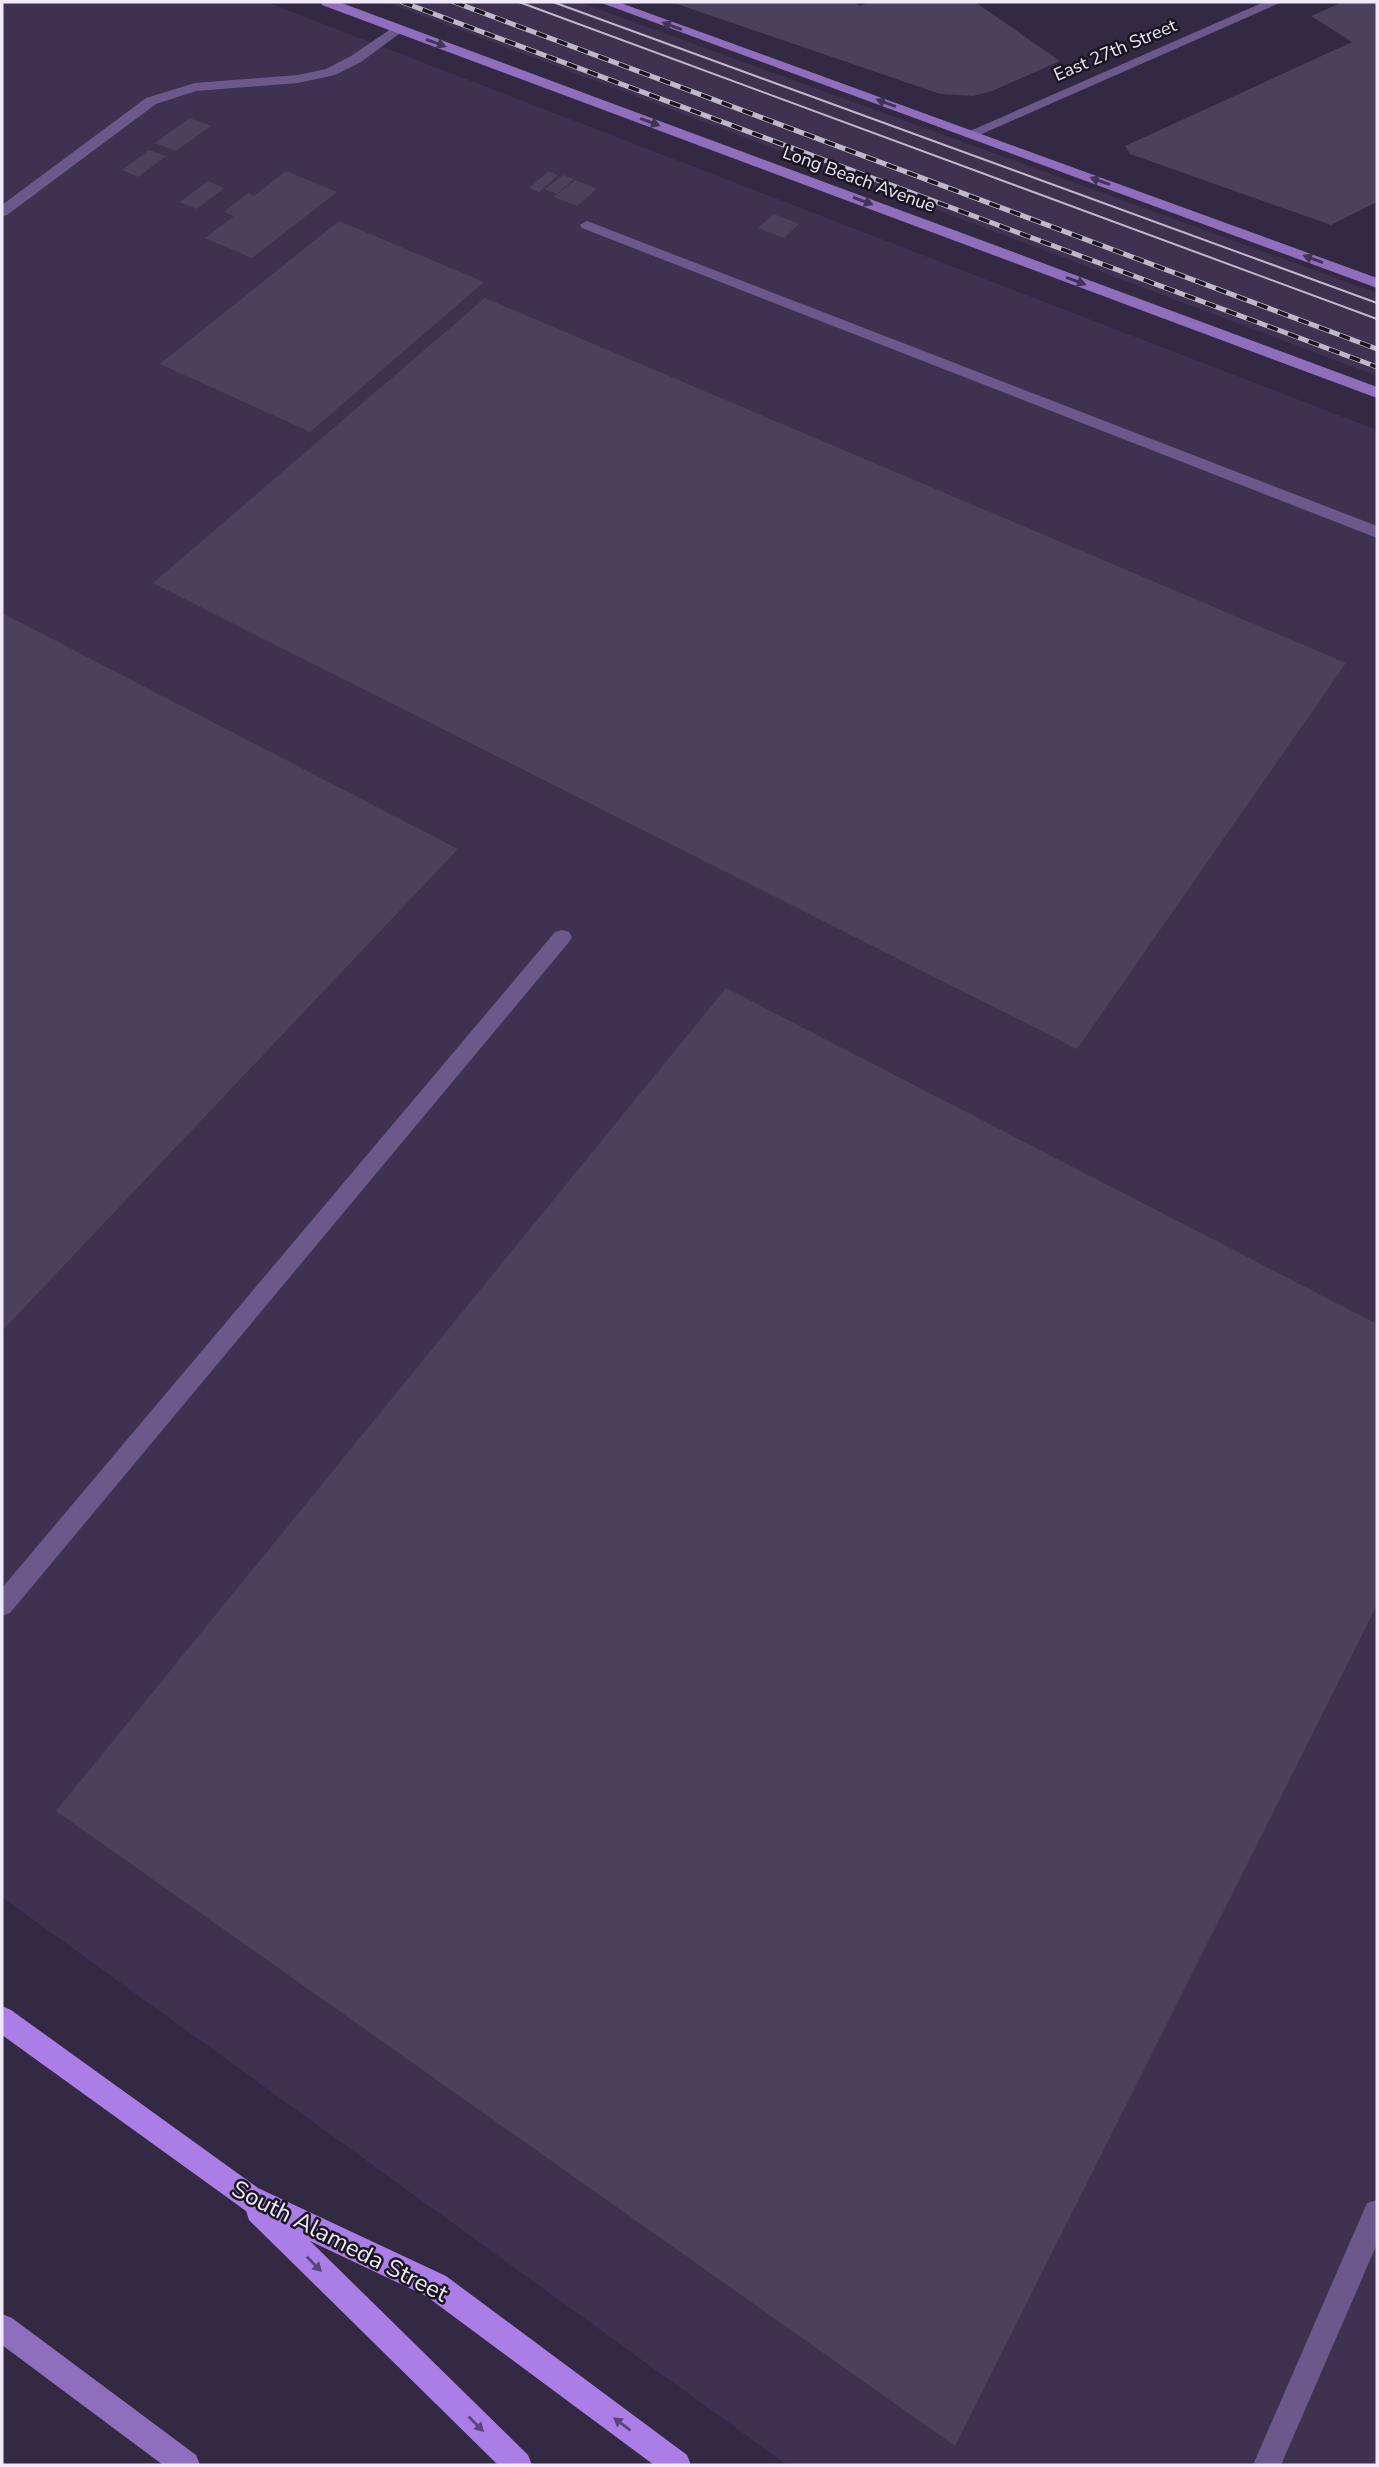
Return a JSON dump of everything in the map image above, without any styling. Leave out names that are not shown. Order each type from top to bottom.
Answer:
[{"type":"main road","name":"Long Beach Avenue","points":[[327,2],[1377,393]]},
{"type":"main road","points":[[606,2],[1377,283]]},
{"type":"main road","name":"South Alameda Street","points":[[2,2019],[248,2198],[436,2286],[677,2465]]},
{"type":"main road","points":[[248,2198],[518,2465]]},
{"type":"main road","points":[[2,2328],[186,2465]]},
{"type":"street","name":"East 27th Street","points":[[970,134],[1275,2]]},
{"type":"street","points":[[2,212],[151,101],[195,87],[298,79],[330,72],[356,59],[398,28]]},
{"type":"street","points":[[587,225],[1377,532]]},
{"type":"street","points":[[2,1605],[562,937]]},
{"type":"street","points":[[1267,2465],[1377,2213]]},
{"type":"shaded area","points":[[2,2],[266,2],[1377,430],[1377,2465],[787,2465],[2,1897]]},
{"type":"shaded area","points":[[386,2],[579,2],[1377,293],[1377,376]]},
{"type":"building","points":[[671,2],[855,2],[860,6],[869,2],[975,2],[1060,61],[992,91],[973,96],[940,94]]},
{"type":"building","points":[[1343,2],[1377,2],[1377,202],[1331,225],[1130,154],[1125,146],[1352,42],[1311,16]]},
{"type":"building","points":[[190,118],[211,126],[176,151],[155,143]]},
{"type":"building","points":[[149,150],[166,156],[138,177],[122,170]]},
{"type":"building","points":[[286,171],[337,192],[252,258],[205,238],[234,216],[224,212],[248,193],[254,196]]},
{"type":"building","points":[[549,171],[558,175],[539,192],[529,188]]},
{"type":"building","points":[[563,175],[574,179],[557,194],[545,189]]},
{"type":"building","points":[[575,180],[597,189],[577,206],[554,197]]},
{"type":"building","points":[[208,181],[224,188],[197,209],[180,202]]},
{"type":"building","points":[[774,214],[799,224],[784,238],[758,228]]},
{"type":"building","points":[[339,221],[484,282],[310,432],[160,364]]},
{"type":"building","points":[[485,298],[1346,663],[1077,1049],[153,583]]},
{"type":"building","points":[[2,613],[458,849],[2,1331]]},
{"type":"building","points":[[726,988],[1377,1324],[1377,1605],[955,2446],[56,1811]]},
{"type":"tram line","points":[[519,2],[1377,319]]},
{"type":"tram line","points":[[553,2],[1377,303]]},
{"type":"railway","points":[[402,2],[1377,367]]},
{"type":"railway","points":[[454,2],[1377,349]]}]
